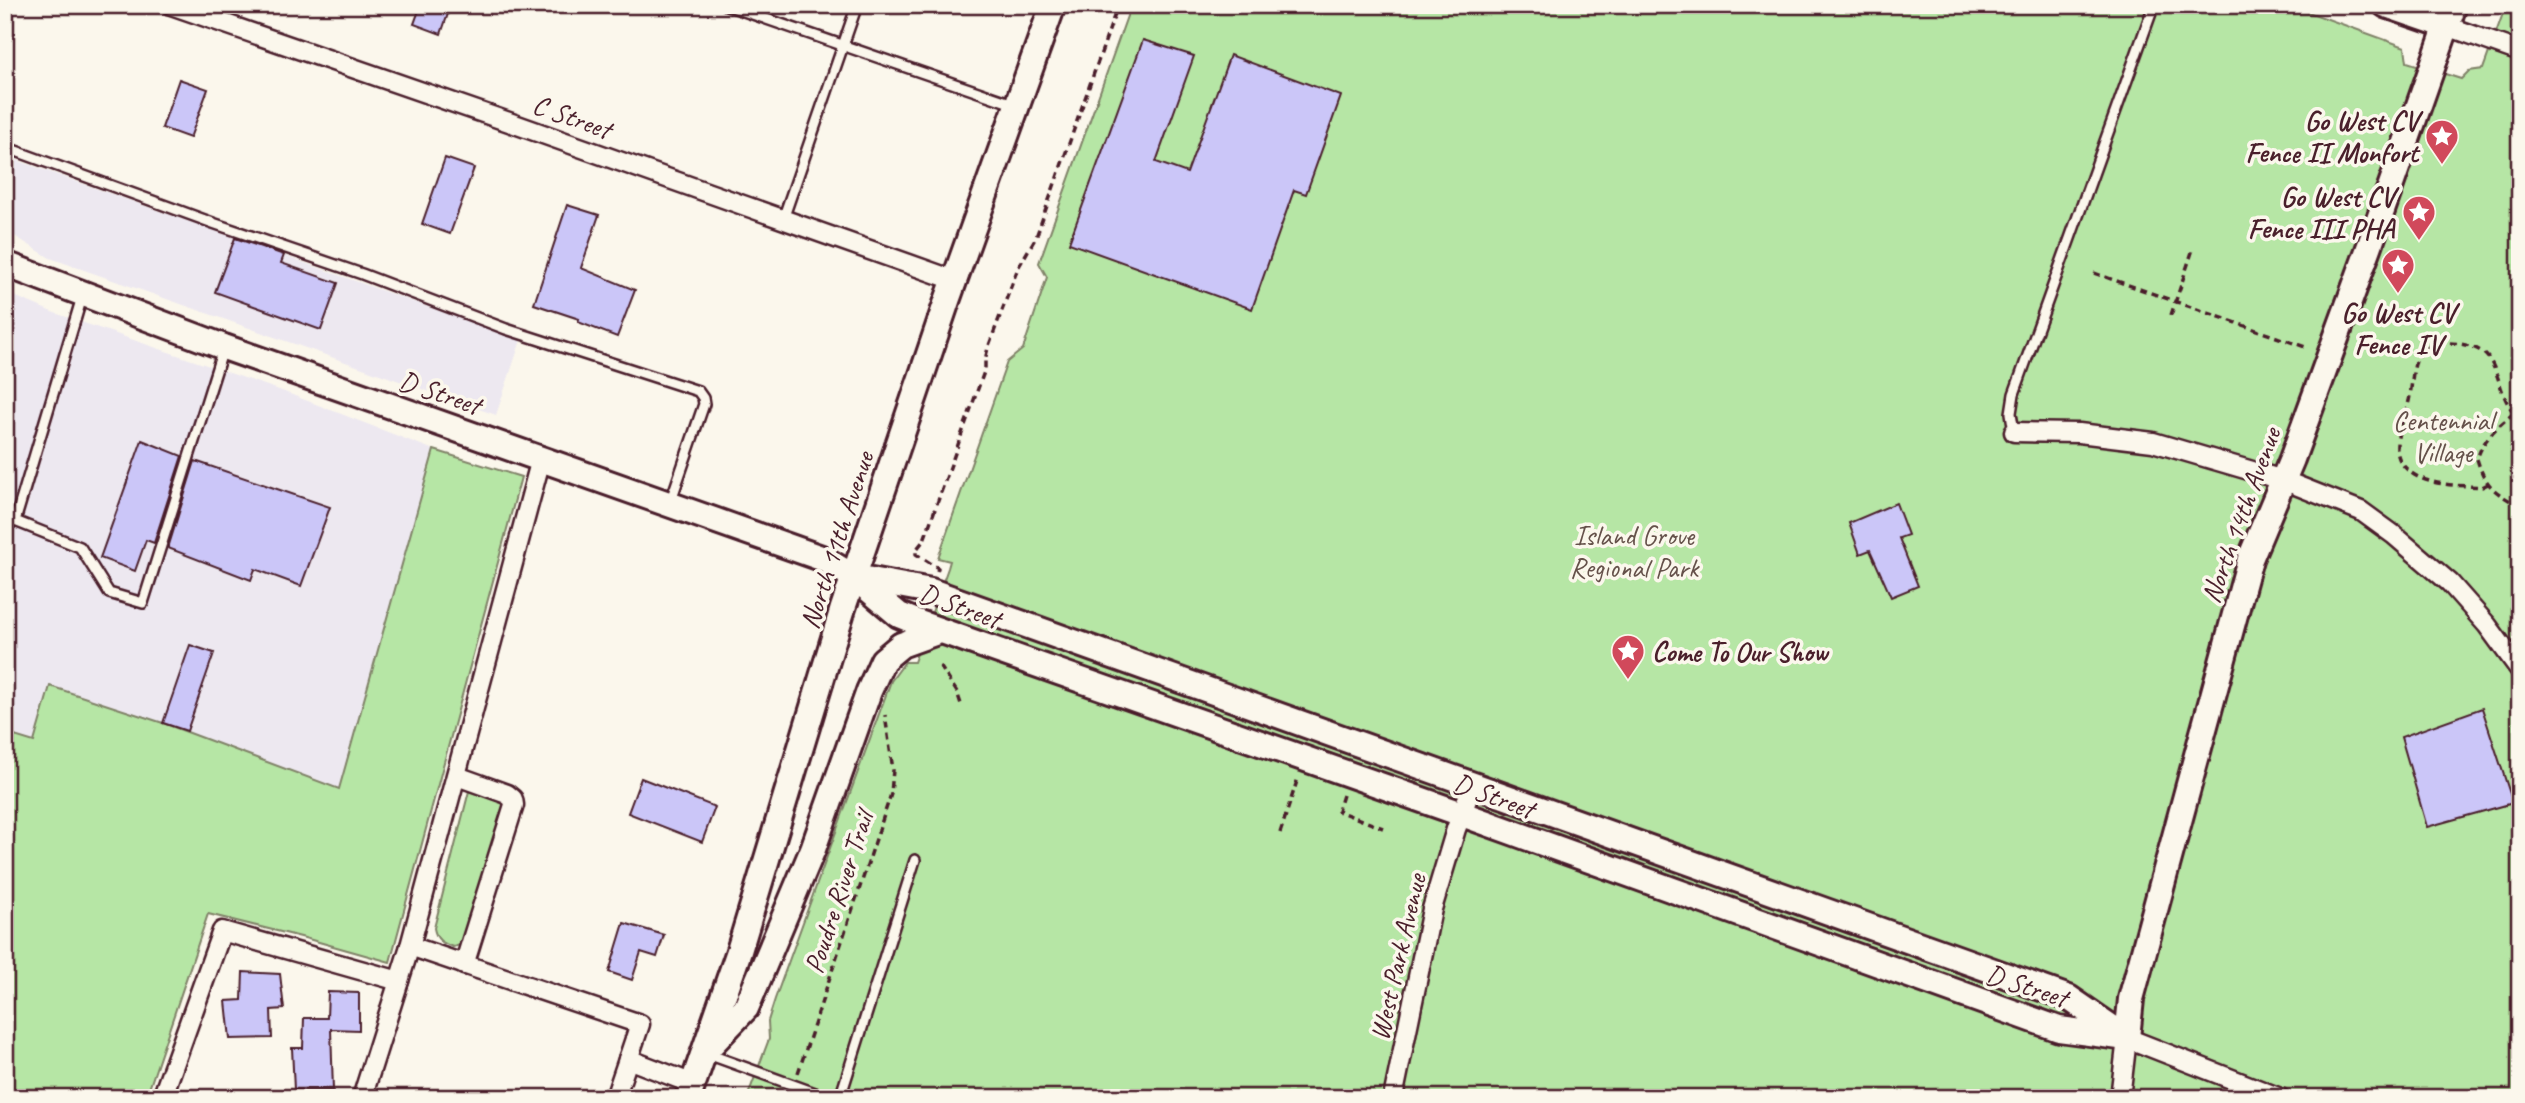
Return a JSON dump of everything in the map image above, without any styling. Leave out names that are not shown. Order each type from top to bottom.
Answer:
[{"type":"street","name":"C Street","points":[[171,5],[509,121],[954,281]]},
{"type":"street","name":"North 11th Avenue","points":[[691,1091],[742,942],[854,577],[954,281],[1053,5]]},
{"type":"street","points":[[2386,5],[2450,16],[2520,52]]},
{"type":"street","name":"North 14th Avenue","points":[[2120,1098],[2131,999],[2250,559],[2283,480],[2364,243],[2450,16]]},
{"type":"street","name":"D Street","points":[[5,264],[224,347],[824,559],[854,577],[899,615],[1459,822],[2059,1029],[2127,1038]]},
{"type":"street","points":[[2014,432],[2079,433],[2153,442],[2283,480],[2361,511],[2450,583],[2487,625],[2520,670]]},
{"type":"street","points":[[362,1098],[410,946],[541,459]]},
{"type":"street","name":"D Street","points":[[854,577],[931,592],[2069,998],[2127,1038],[2280,1098]]},
{"type":"street","points":[[704,1053],[746,1008],[813,849],[869,691],[883,660],[901,645],[940,631]]},
{"type":"street","points":[[457,776],[507,794],[513,799],[514,805],[464,965]]},
{"type":"street","name":"West Park Avenue","points":[[1393,1098],[1432,909],[1472,786]]},
{"type":"street","points":[[162,1098],[222,931],[399,981]]},
{"type":"street","points":[[410,946],[640,1024],[615,1098]]},
{"type":"street","points":[[628,1059],[691,1091]]},
{"type":"lane","points":[[726,5],[1018,105]]},
{"type":"lane","points":[[783,219],[857,5]]},
{"type":"lane","points":[[2014,432],[2011,413],[2014,394],[2154,5]]},
{"type":"lane","points":[[5,147],[362,274],[506,329],[698,391],[704,398],[704,404],[669,504]]},
{"type":"lane","points":[[83,295],[15,521],[80,547],[109,593],[143,603],[224,347]]},
{"type":"lane","points":[[840,1098],[915,860]]},
{"type":"lane","points":[[704,1053],[829,1098]]},
{"type":"path","points":[[936,576],[938,568],[916,554],[916,550],[924,540],[985,369],[988,348],[1018,268],[1036,237],[1118,5]]},
{"type":"path","points":[[2171,315],[2193,249]]},
{"type":"path","points":[[2094,273],[2317,351]]},
{"type":"path","points":[[2488,484],[2482,486],[2426,480],[2406,470],[2399,460],[2396,445],[2409,402],[2414,362],[2419,353],[2435,344],[2468,345],[2481,350],[2488,358],[2508,409],[2520,417]]},
{"type":"path","points":[[2514,413],[2493,431],[2476,459],[2488,484],[2497,495],[2520,506]]},
{"type":"path","points":[[940,666],[957,692],[962,707]]},
{"type":"path","name":"Poudre River Trail","points":[[793,1086],[891,794],[893,770],[884,712]]},
{"type":"path","points":[[1280,833],[1300,774]]},
{"type":"path","points":[[1344,790],[1338,811],[1383,828]]},
{"type":"shaded area","points":[[5,156],[521,340],[496,415],[50,258],[5,230]]},
{"type":"shaded area","points":[[5,292],[52,312],[282,391],[434,450],[339,790],[163,723],[51,686],[34,743],[5,733]]},
{"type":"green space","name":"Island Grove Regional Park","points":[[1131,5],[2289,5],[2405,47],[2407,62],[2461,79],[2469,71],[2483,69],[2506,5],[2520,5],[2520,1098],[747,1098],[769,1039],[768,1021],[775,999],[891,681],[905,662],[914,662],[948,568],[950,561],[938,558],[1007,362],[1023,349],[1047,277],[1039,263]]},
{"type":"green space","points":[[434,450],[521,477],[390,962],[208,914],[146,1098],[5,1098],[5,733],[34,742],[50,686],[163,723],[339,789]]},
{"type":"green space","points":[[469,791],[499,800],[505,805],[506,818],[464,944],[453,947],[440,940],[434,928]]},
{"type":"building","points":[[421,5],[451,5],[441,34],[414,24]]},
{"type":"building","points":[[1143,40],[1194,56],[1156,162],[1187,173],[1230,55],[1341,96],[1306,194],[1294,190],[1252,309],[1069,243]]},
{"type":"building","points":[[179,79],[208,89],[190,138],[162,128]]},
{"type":"building","points":[[445,158],[474,168],[450,234],[422,224]]},
{"type":"building","points":[[567,205],[599,215],[581,268],[635,290],[617,337],[578,322],[579,319],[534,304]]},
{"type":"building","points":[[235,238],[284,255],[281,263],[338,283],[321,330],[215,292]]},
{"type":"building","points":[[142,440],[182,456],[154,543],[146,540],[135,571],[100,558]]},
{"type":"building","points":[[195,461],[330,507],[301,586],[255,569],[251,580],[168,548]]},
{"type":"building","points":[[1896,503],[1908,535],[1899,538],[1918,586],[1891,597],[1870,550],[1860,554],[1849,523]]},
{"type":"building","points":[[190,645],[214,653],[187,731],[163,723]]},
{"type":"building","points":[[2482,708],[2513,803],[2427,827],[2401,737]]},
{"type":"building","points":[[641,778],[715,807],[702,842],[628,813]]},
{"type":"building","points":[[624,923],[664,935],[657,957],[641,952],[632,980],[609,972]]},
{"type":"building","points":[[243,972],[280,974],[284,1009],[271,1010],[272,1038],[230,1039],[226,1001],[242,1000]]},
{"type":"building","points":[[328,992],[359,993],[359,1030],[331,1029],[333,1090],[294,1090],[292,1048],[303,1048],[304,1018],[327,1018]]},
{"type":"place","name":"Go West CV Fence II Monfort","points":[[2442,166]]},
{"type":"place","name":"Go West CV Fence III PHA","points":[[2419,242]]},
{"type":"place","name":"Go West CV Fence IV","points":[[2398,295]]},
{"type":"place","name":"Come To Our Show","points":[[1628,681]]},
{"type":"park label","name":"Centennial Village","points":[[2443,436]]}]
